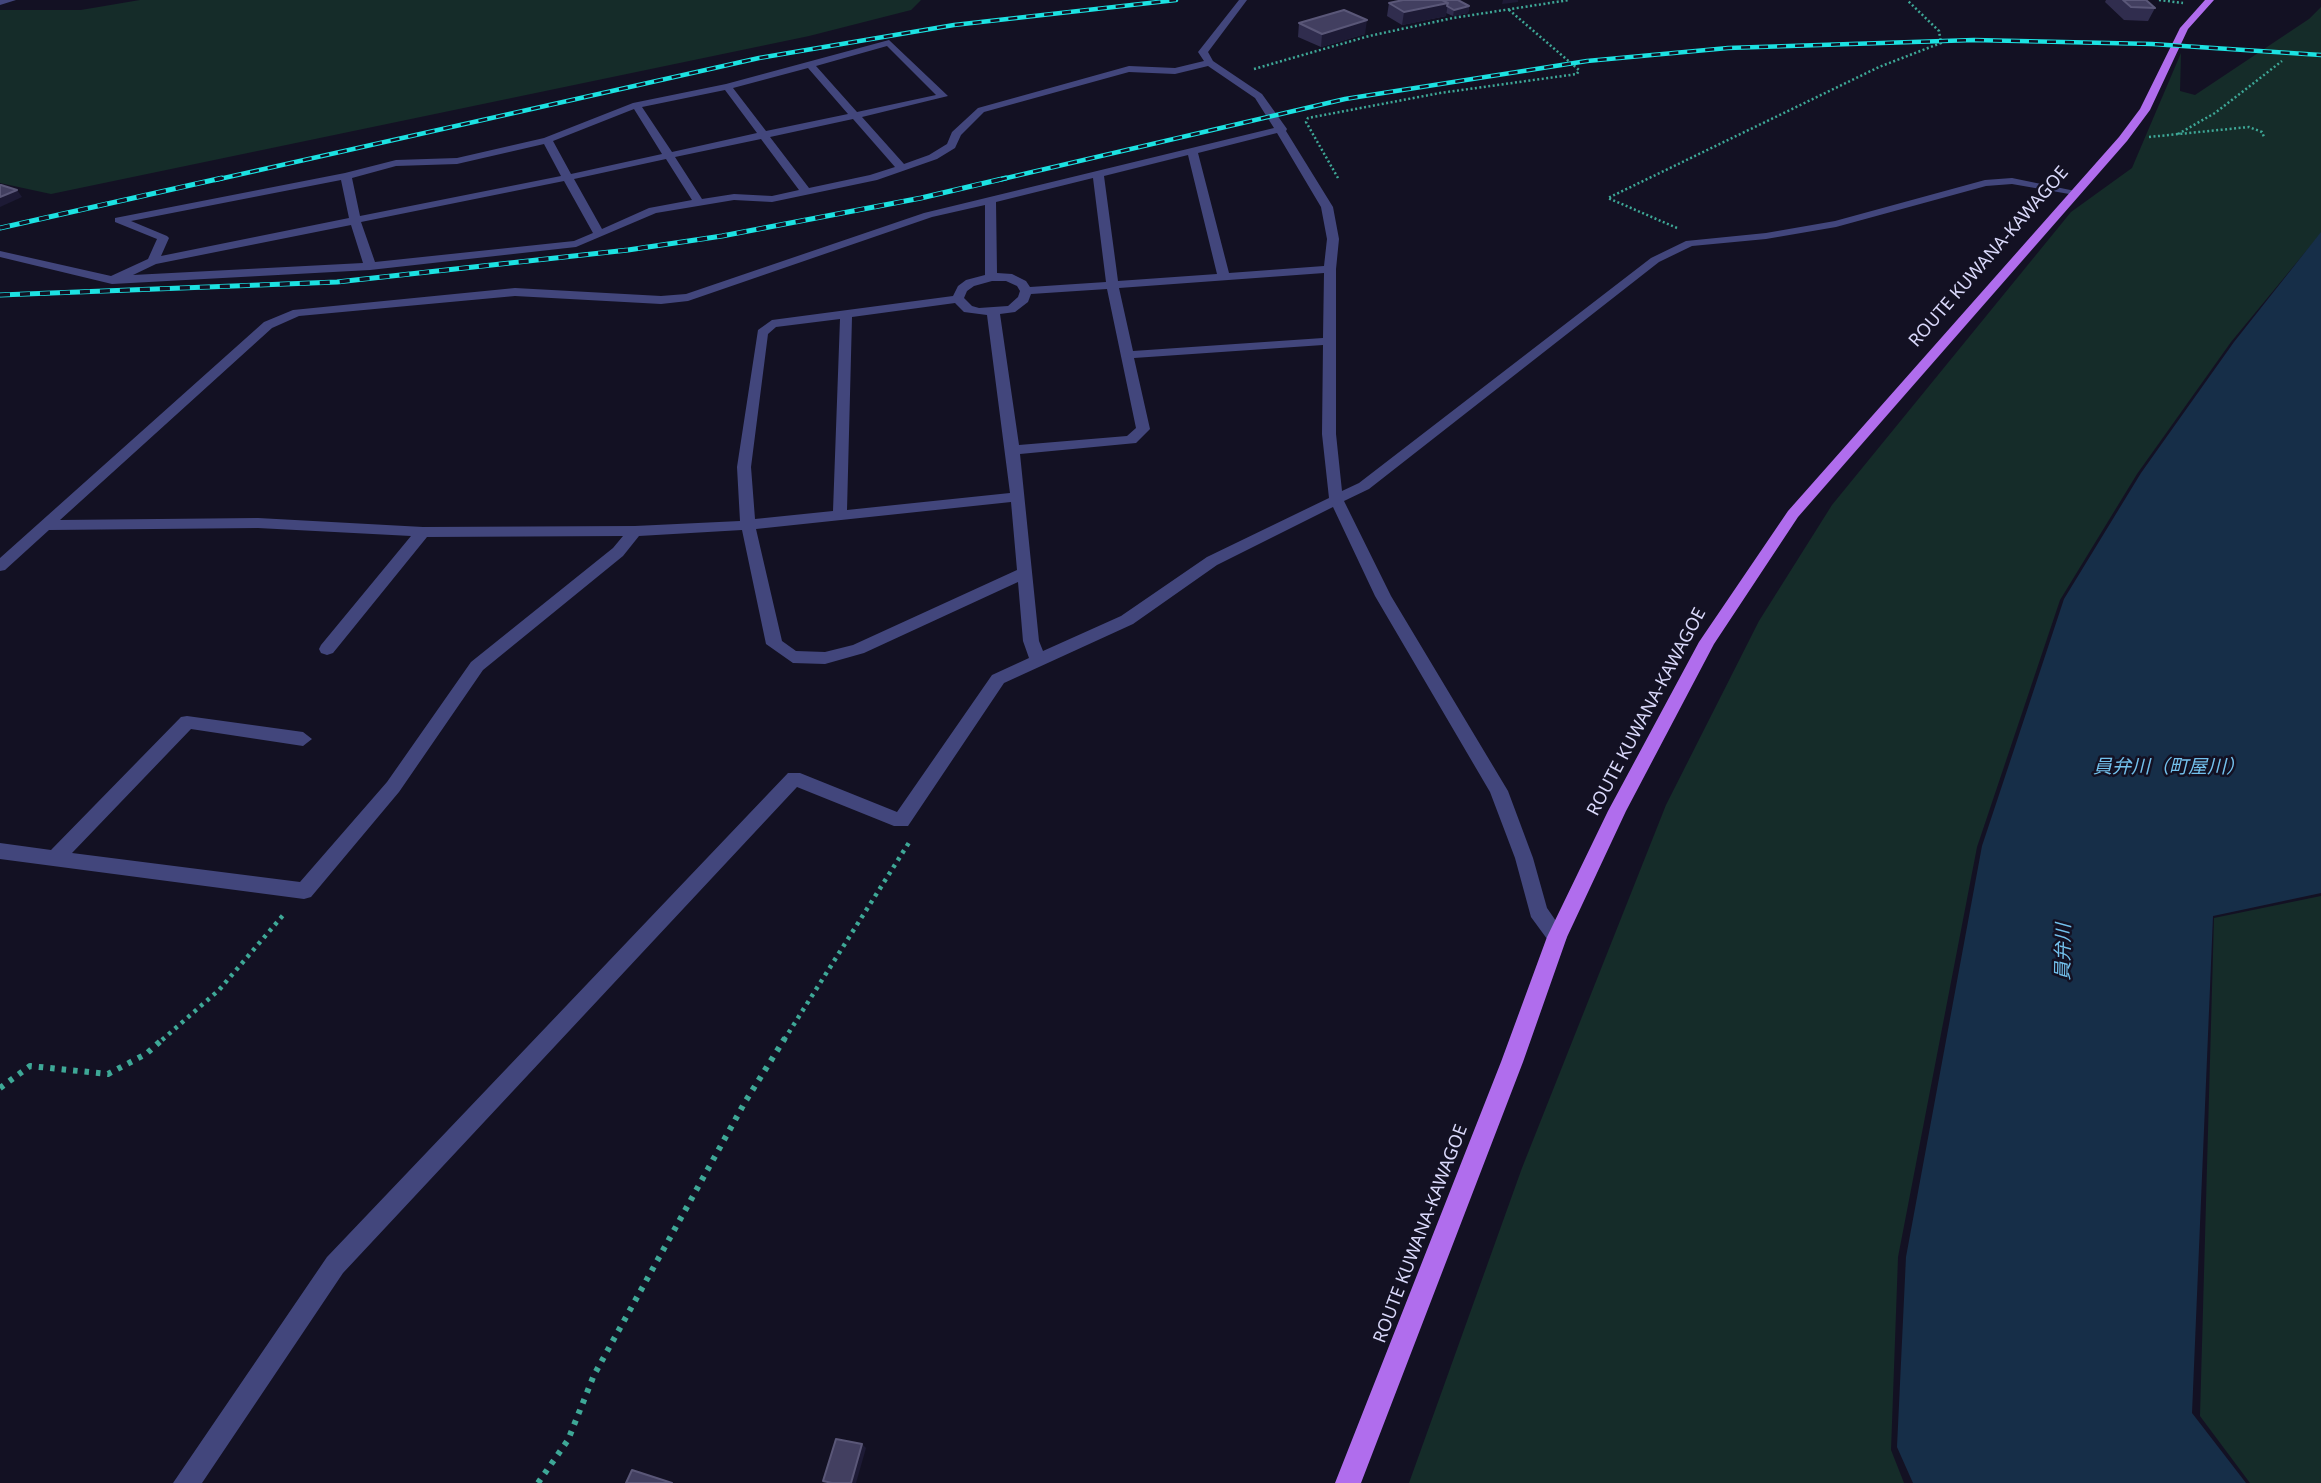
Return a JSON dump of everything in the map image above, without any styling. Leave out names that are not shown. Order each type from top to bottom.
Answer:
[{"type":"main road","name":"ROUTE KUWANA-KAWAGOE","points":[[1348,1483],[1512,1062],[1557,937],[1617,811],[1707,642],[1793,514],[2123,139],[2145,110],[2184,28],[2210,0]]},
{"type":"street","points":[[0,2],[12,0]]},
{"type":"street","points":[[1243,0],[1203,52],[1210,63],[1259,96],[1282,129],[1327,207],[1333,239],[1330,269],[1329,435],[1336,499],[1383,596],[1499,791],[1524,858],[1538,911],[1557,937]]},
{"type":"street","points":[[112,280],[153,261],[570,177],[943,96],[889,43],[727,87],[636,105],[547,140],[457,161],[396,163],[346,176],[119,220],[163,238],[153,261]]},
{"type":"street","points":[[0,254],[112,280],[370,266],[576,244],[653,210],[734,197],[772,199],[873,178],[933,157],[951,146],[956,134],[981,110],[1129,69],[1175,71],[1210,63]]},
{"type":"street","points":[[811,66],[902,168]]},
{"type":"street","points":[[727,87],[806,192]]},
{"type":"street","points":[[636,105],[699,202]]},
{"type":"street","points":[[0,566],[268,325],[297,313],[515,292],[661,300],[688,297],[928,215],[1282,129]]},
{"type":"street","points":[[547,140],[570,177],[599,234]]},
{"type":"street","points":[[1192,151],[1224,276]]},
{"type":"street","points":[[1013,450],[1131,440],[1143,429],[1112,284],[1098,174]]},
{"type":"street","points":[[346,176],[355,221],[370,266]]},
{"type":"street","points":[[186,1483],[335,1265],[794,778],[901,821],[998,679],[1126,620],[1212,561],[1364,486],[1655,260],[1690,243],[1836,224],[1985,183],[2012,181],[2075,192]]},
{"type":"street","points":[[990,200],[991,277]]},
{"type":"street","points":[[1026,291],[1330,269]]},
{"type":"street","points":[[991,277],[1008,277],[1022,284],[1026,291],[1024,299],[1012,309],[968,309],[958,299],[962,289],[970,283],[991,277]]},
{"type":"street","points":[[958,299],[772,324],[762,333],[744,467],[748,525],[775,644],[793,657],[825,658],[858,649],[1024,573]]},
{"type":"street","points":[[993,311],[1013,450],[1031,641],[1038,659]]},
{"type":"street","points":[[839,515],[846,314]]},
{"type":"street","points":[[1127,355],[1330,341]]},
{"type":"street","points":[[44,525],[258,523],[423,532],[635,531],[748,525],[1016,497]]},
{"type":"street","points":[[0,851],[57,856],[304,891],[393,787],[477,666],[618,552],[635,531]]},
{"type":"street","points":[[327,649],[423,532]]},
{"type":"street","points":[[57,856],[187,722],[303,739]]},
{"type":"path","points":[[1230,76],[1369,36],[1569,0]]},
{"type":"path","points":[[1709,242],[1608,198],[1879,67],[1941,43],[1939,31],[1907,0]]},
{"type":"path","points":[[1331,162],[1306,122],[1308,118],[1440,93],[1577,74],[1579,70],[1508,9]]},
{"type":"path","points":[[2174,136],[2215,113],[2282,61]]},
{"type":"path","points":[[2123,139],[2249,127],[2262,132],[2264,137]]},
{"type":"path","points":[[538,1483],[568,1440],[594,1375],[745,1102],[916,832],[901,821]]},
{"type":"path","points":[[0,1088],[30,1066],[108,1074],[146,1054],[219,990],[304,891]]},
{"type":"green space","points":[[140,0],[921,0],[911,10],[809,36],[51,194],[0,183],[0,10],[81,10]]},
{"type":"green space","points":[[2321,7],[2321,233],[2231,342],[2137,474],[2060,600],[1977,847],[1898,1257],[1891,1450],[1904,1483],[1409,1483],[1522,1168],[1666,805],[1759,621],[1832,505],[2071,212],[2132,168],[2181,53],[2180,91],[2195,95],[2309,19]]},
{"type":"green space","points":[[2321,896],[2321,1483],[2250,1483],[2200,1416],[2214,918]]},
{"type":"water","name":"員弁川（町屋川）","points":[[2321,232],[2321,893],[2213,916],[2192,1413],[2246,1483],[1913,1483],[1897,1447],[1906,1257],[1982,846],[2064,599],[2141,473],[2234,342]]},
{"type":"building","points":[[1403,0],[1442,0],[1448,3],[1404,12],[1389,3]]},
{"type":"building","points":[[1442,0],[1458,0],[1469,6],[1454,10]]},
{"type":"building","points":[[2123,0],[2146,0],[2155,8],[2131,7]]},
{"type":"building","points":[[1344,10],[1367,20],[1322,34],[1299,23]]},
{"type":"building","points":[[1,185],[17,190],[0,197]]},
{"type":"building","points":[[836,1439],[862,1444],[851,1483],[823,1481]]},
{"type":"building","points":[[632,1470],[672,1483],[626,1483]]},
{"type":"railway","points":[[215,180],[759,58],[954,25],[1176,0]]},
{"type":"railway","points":[[998,180],[1345,99],[1587,61],[1728,48],[1974,40],[2152,44],[2321,55]]},
{"type":"railway","points":[[0,228],[222,178]]},
{"type":"railway","points":[[0,295],[337,282],[628,250],[722,236],[921,198],[1006,178]]},
{"type":"water label","name":"員弁川","points":[[2064,952]]}]
